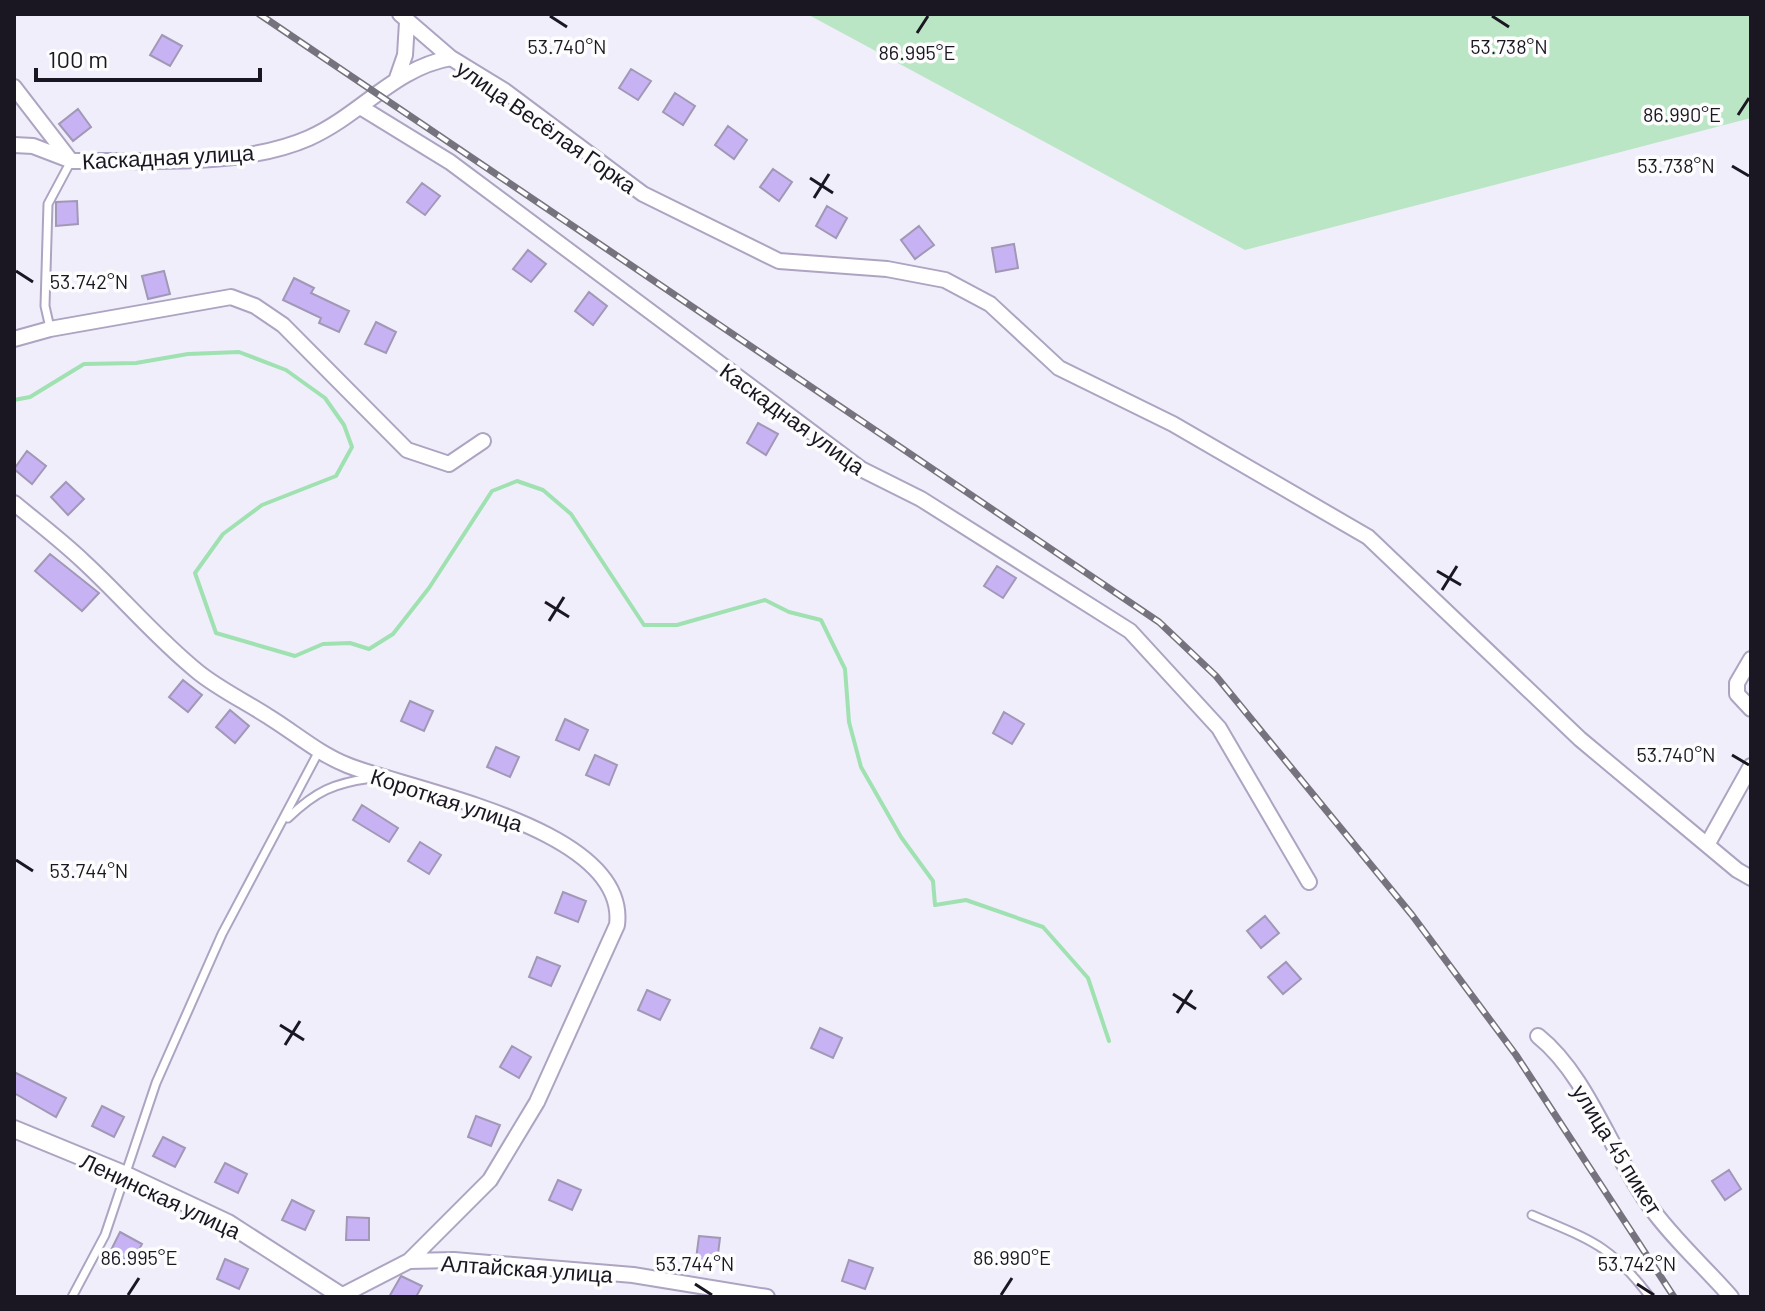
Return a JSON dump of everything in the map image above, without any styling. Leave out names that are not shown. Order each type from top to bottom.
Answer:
[{"type":"street","name":"улица Весёлая Горка","points":[[403,18],[451,58],[505,91],[622,181],[759,255],[788,263],[887,269],[945,280],[990,304],[1059,368],[1091,381],[1368,537],[1479,639],[1580,739],[1751,878]]},
{"type":"street","points":[[397,78],[405,55],[403,18]]},
{"type":"street","name":"Каскадная улица","points":[[14,87],[71,161],[246,155],[307,139],[362,108],[397,78],[431,61],[451,58]]},
{"type":"street","name":"Каскадная улица","points":[[362,108],[450,162],[861,469],[921,499],[1130,631],[1219,728],[1309,882]]},
{"type":"street","points":[[14,145],[33,146],[71,161]]},
{"type":"street","points":[[14,339],[50,329],[231,297],[255,306],[283,325],[407,450],[449,464],[483,441]]},
{"type":"street","name":"Короткая улица","points":[[14,503],[84,562],[156,636],[201,674],[319,751],[377,777],[430,790],[519,819],[577,855],[597,872],[613,892],[619,909],[617,925],[537,1102],[490,1180],[409,1261]]},
{"type":"street","points":[[1751,659],[1737,683],[1737,694],[1751,709]]},
{"type":"street","points":[[1707,845],[1751,766]]},
{"type":"street","name":"улица 45 пикет","points":[[1538,1036],[1557,1051],[1650,1207],[1731,1297]]},
{"type":"street","name":"Ленинская улица","points":[[14,1129],[126,1175],[228,1223],[342,1296]]},
{"type":"street","name":"Алтайская улица","points":[[342,1296],[409,1261],[467,1261],[633,1275],[767,1297]]},
{"type":"lane","points":[[50,329],[45,306],[48,204],[71,161]]},
{"type":"lane","points":[[72,1297],[105,1235],[156,1083],[216,947],[319,751]]},
{"type":"lane","points":[[284,822],[308,799],[338,783],[377,777]]},
{"type":"lane","points":[[1532,1215],[1587,1238],[1616,1256],[1650,1297]]},
{"type":"green space","points":[[807,14],[1751,14],[1751,118],[1245,250]]},
{"type":"building","points":[[162,35],[182,46],[170,66],[150,55]]},
{"type":"building","points":[[631,69],[651,81],[638,100],[619,88]]},
{"type":"building","points":[[675,93],[695,106],[683,125],[663,112]]},
{"type":"building","points":[[78,109],[91,127],[73,141],[59,124]]},
{"type":"building","points":[[728,126],[747,140],[734,159],[715,145]]},
{"type":"building","points":[[773,169],[792,182],[779,201],[760,187]]},
{"type":"building","points":[[422,183],[440,196],[425,215],[407,202]]},
{"type":"building","points":[[77,201],[78,224],[56,226],[56,202]]},
{"type":"building","points":[[827,206],[847,218],[836,238],[816,226]]},
{"type":"building","points":[[919,226],[934,245],[915,259],[901,240]]},
{"type":"building","points":[[1014,244],[1018,268],[996,272],[992,248]]},
{"type":"building","points":[[528,250],[546,264],[531,282],[513,269]]},
{"type":"building","points":[[164,271],[170,294],[148,299],[142,276]]},
{"type":"building","points":[[294,278],[314,288],[311,293],[349,311],[339,332],[319,323],[321,318],[283,300]]},
{"type":"building","points":[[589,292],[607,306],[593,325],[575,311]]},
{"type":"building","points":[[376,322],[396,332],[386,353],[365,344]]},
{"type":"building","points":[[758,423],[778,434],[766,455],[747,443]]},
{"type":"building","points":[[27,451],[46,466],[32,484],[14,469]]},
{"type":"building","points":[[66,482],[84,499],[68,515],[51,497]]},
{"type":"building","points":[[50,554],[99,593],[82,611],[35,571]]},
{"type":"building","points":[[997,566],[1016,578],[1003,598],[984,586]]},
{"type":"building","points":[[183,680],[202,695],[188,712],[169,697]]},
{"type":"building","points":[[410,701],[433,711],[424,731],[401,721]]},
{"type":"building","points":[[230,710],[249,726],[235,743],[216,727]]},
{"type":"building","points":[[1004,712],[1024,724],[1012,744],[993,733]]},
{"type":"building","points":[[565,719],[588,730],[579,750],[556,740]]},
{"type":"building","points":[[496,747],[519,757],[510,777],[487,767]]},
{"type":"building","points":[[595,755],[617,765],[609,785],[586,775]]},
{"type":"building","points":[[362,805],[398,828],[389,842],[353,820]]},
{"type":"building","points":[[420,842],[441,855],[429,874],[408,861]]},
{"type":"building","points":[[563,892],[586,901],[578,922],[555,913]]},
{"type":"building","points":[[1265,916],[1279,933],[1261,948],[1247,931]]},
{"type":"building","points":[[537,957],[560,966],[551,986],[529,977]]},
{"type":"building","points":[[1286,962],[1301,979],[1283,994],[1268,977]]},
{"type":"building","points":[[647,990],[670,1000],[660,1020],[638,1010]]},
{"type":"building","points":[[820,1028],[842,1038],[833,1058],[811,1048]]},
{"type":"building","points":[[512,1046],[531,1057],[519,1078],[500,1067]]},
{"type":"building","points":[[14,1072],[66,1098],[56,1117],[14,1093]]},
{"type":"building","points":[[102,1106],[124,1117],[114,1137],[92,1126]]},
{"type":"building","points":[[476,1116],[500,1125],[491,1146],[468,1137]]},
{"type":"building","points":[[163,1137],[185,1148],[175,1167],[153,1156]]},
{"type":"building","points":[[225,1163],[247,1174],[238,1193],[215,1182]]},
{"type":"building","points":[[1729,1170],[1741,1189],[1725,1200],[1712,1181]]},
{"type":"building","points":[[558,1180],[581,1190],[572,1210],[549,1200]]},
{"type":"building","points":[[292,1200],[314,1211],[305,1230],[282,1220]]},
{"type":"building","points":[[347,1217],[369,1218],[369,1240],[346,1240]]},
{"type":"building","points":[[120,1232],[142,1244],[132,1263],[110,1252]]},
{"type":"building","points":[[699,1236],[720,1238],[717,1262],[696,1259]]},
{"type":"building","points":[[225,1259],[248,1269],[239,1289],[217,1279]]},
{"type":"building","points":[[849,1260],[873,1268],[865,1289],[842,1281]]},
{"type":"building","points":[[401,1276],[422,1286],[416,1297],[389,1297]]},
{"type":"waterway","points":[[14,400],[30,397],[84,364],[136,363],[188,354],[239,352],[286,370],[325,398],[344,425],[352,447],[336,476],[262,505],[223,534],[195,573],[216,633],[295,656],[323,644],[350,643],[369,649],[393,634],[429,588],[492,491],[517,481],[543,490],[571,514],[644,625],[677,625],[765,600],[789,612],[821,620],[845,669],[849,722],[861,767],[901,837],[933,881],[935,905],[966,900],[1043,927],[1088,978],[1109,1041]]},
{"type":"railway","points":[[259,14],[1159,622],[1216,676],[1412,915],[1516,1055],[1674,1297]]}]
